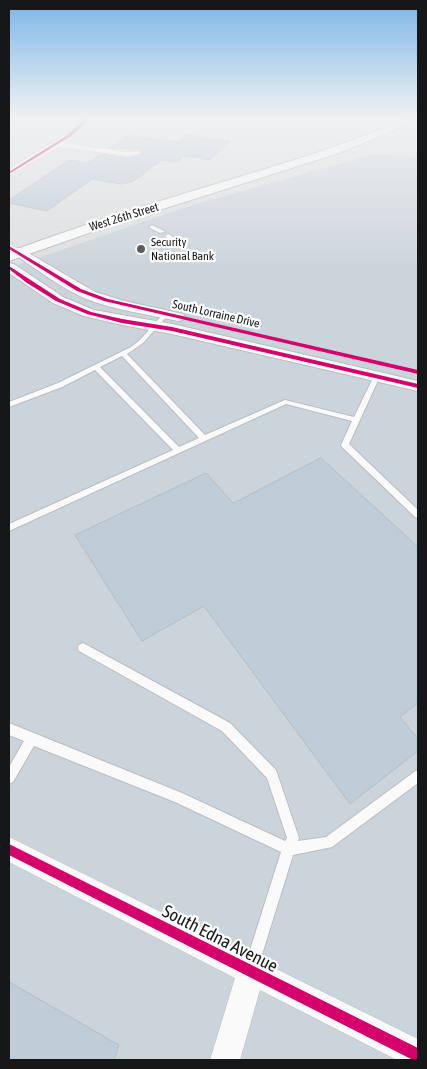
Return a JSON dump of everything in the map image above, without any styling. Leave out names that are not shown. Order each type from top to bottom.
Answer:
[{"type":"main road","name":"West 26th Street","points":[[57,225],[242,169]]},
{"type":"main road","name":"West 26th Street","points":[[13,247],[90,228],[278,169]]},
{"type":"street","name":"South Lorraine Drive","points":[[13,247],[68,283],[91,295],[128,306],[418,372]]},
{"type":"street","name":"South Lorraine Drive","points":[[9,267],[43,292],[72,307],[105,318],[156,327],[418,386]]},
{"type":"street","name":"South Edna Avenue","points":[[9,849],[418,1055]]},
{"type":"street","points":[[225,1060],[251,971]]},
{"type":"lane","points":[[152,226],[162,232]]},
{"type":"lane","points":[[168,236],[186,246]]},
{"type":"lane","points":[[9,405],[60,385],[97,368],[123,353],[141,342],[166,314]]},
{"type":"lane","points":[[123,353],[204,439]]},
{"type":"lane","points":[[97,368],[178,451]]},
{"type":"lane","points":[[377,376],[345,445],[418,515]]},
{"type":"lane","points":[[9,528],[285,402],[357,420]]},
{"type":"lane","points":[[83,648],[226,727],[272,774],[293,838],[288,848],[251,971]]},
{"type":"lane","points":[[9,728],[178,797],[288,848],[328,843],[418,776]]},
{"type":"lane","points":[[9,778],[32,739]]},
{"type":"shaded area","points":[[321,169],[418,169],[418,1060],[9,1060],[9,268],[189,206]]},
{"type":"building","points":[[56,169],[150,169],[132,182],[121,184],[92,179],[47,211],[9,203],[9,200]]},
{"type":"building","points":[[321,458],[418,547],[418,703],[400,717],[418,739],[418,751],[350,804],[204,606],[142,641],[75,535],[206,473],[233,503]]},
{"type":"building","points":[[9,982],[119,1045],[114,1060],[9,1060]]},
{"type":"cycle path","points":[[9,173],[16,169]]},
{"type":"cycle path","points":[[9,247],[79,290],[106,300],[418,372]]},
{"type":"cycle path","points":[[9,267],[58,300],[89,313],[122,321],[172,329],[418,386]]},
{"type":"cycle path","points":[[9,849],[418,1055]]},
{"type":"place","name":"Security National Bank","points":[[141,249]]}]
